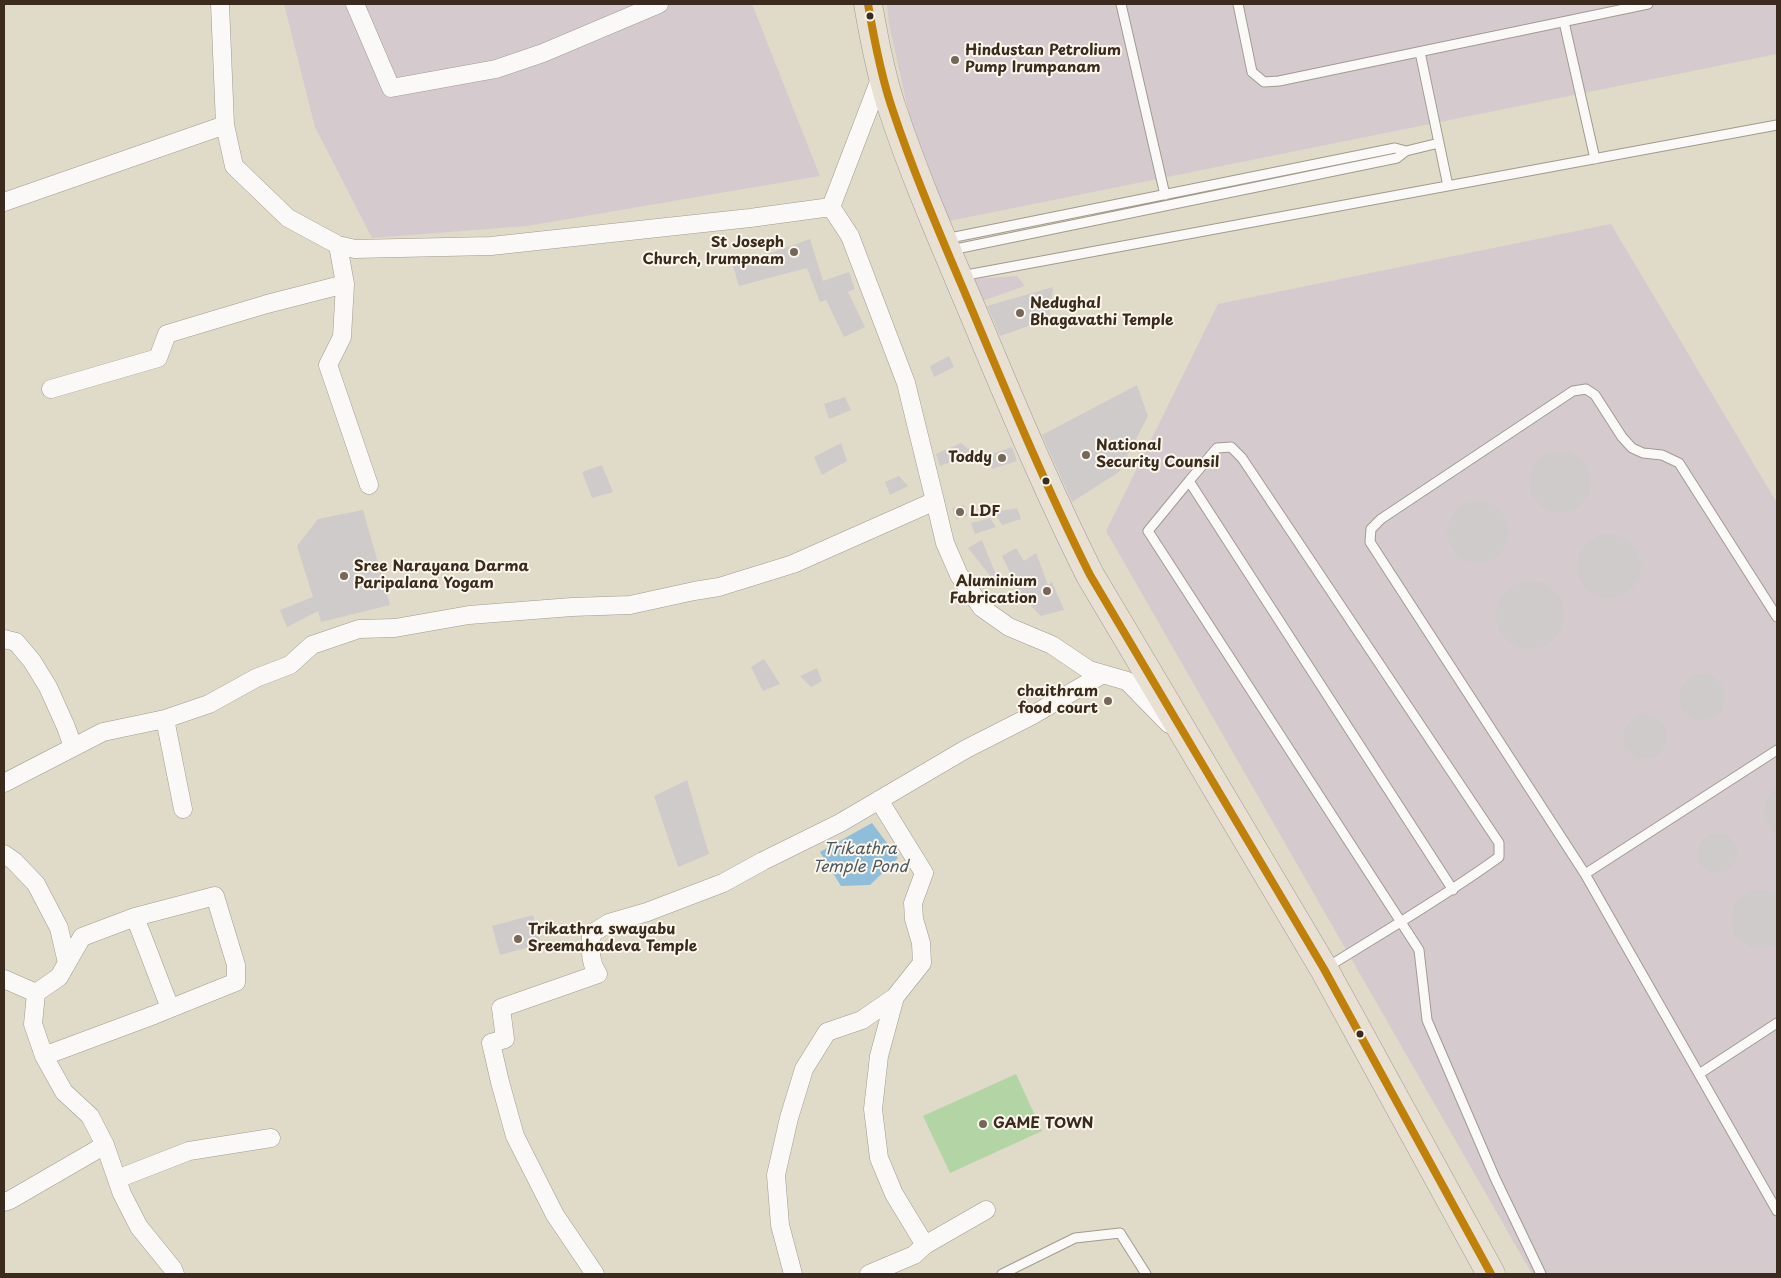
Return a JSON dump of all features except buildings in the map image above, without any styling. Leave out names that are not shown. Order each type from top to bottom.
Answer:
[{"type":"main road","points":[[868,4],[892,110],[945,245],[1011,402],[1090,575],[1324,969],[1491,1274]]},
{"type":"street","points":[[220,4],[225,125],[234,166],[288,218],[338,245],[355,249],[491,246],[740,219],[831,207]]},
{"type":"street","points":[[355,4],[391,88],[496,69],[544,53],[659,4]]},
{"type":"street","points":[[831,207],[883,72]]},
{"type":"street","points":[[4,202],[225,125]]},
{"type":"street","points":[[831,207],[850,236],[906,383],[946,543],[959,575],[982,608],[1009,627],[1052,645],[1089,670],[1127,681],[1196,752]]},
{"type":"street","points":[[338,245],[345,284],[342,336],[328,365],[369,485]]},
{"type":"street","points":[[51,390],[158,358],[166,334],[267,304],[345,284]]},
{"type":"street","points":[[4,783],[103,732],[166,719],[209,704],[256,678],[290,665],[312,645],[359,629],[395,628],[469,615],[572,607],[630,605],[719,587],[793,564],[935,501]]},
{"type":"street","points":[[4,639],[16,642],[32,661],[48,687],[73,747]]},
{"type":"street","points":[[595,1274],[555,1215],[515,1136],[491,1043],[506,1039],[501,1008],[598,974],[594,969],[591,957],[591,934],[609,922],[647,912],[723,882],[763,860],[840,823],[966,749],[1031,716],[1103,674]]},
{"type":"street","points":[[166,719],[183,809]]},
{"type":"street","points":[[793,1274],[780,1224],[776,1175],[788,1118],[804,1069],[827,1032],[862,1020],[896,997],[922,963],[921,943],[914,919],[913,903],[924,872],[879,800]]},
{"type":"street","points":[[4,854],[14,861],[36,884],[59,928],[67,963]]},
{"type":"street","points":[[44,1056],[236,982],[236,965],[215,896],[136,917],[82,937],[59,977],[36,993],[33,1024],[44,1056],[64,1092],[90,1116],[105,1144],[122,1194],[139,1227],[175,1274]]},
{"type":"street","points":[[136,917],[170,1008]]},
{"type":"street","points":[[4,979],[36,993]]},
{"type":"street","points":[[896,997],[879,1056],[873,1109],[879,1158],[894,1194],[926,1245]]},
{"type":"street","points":[[862,1020],[883,1040]]},
{"type":"street","points":[[117,1179],[190,1151],[270,1138]]},
{"type":"street","points":[[4,1202],[105,1144]]},
{"type":"street","points":[[869,1274],[914,1255],[926,1245],[986,1210]]},
{"type":"lane","points":[[1121,4],[1165,194]]},
{"type":"lane","points":[[1238,4],[1252,72],[1264,82],[1280,81],[1648,4]]},
{"type":"lane","points":[[1564,22],[1595,159]]},
{"type":"lane","points":[[1420,52],[1448,186]]},
{"type":"lane","points":[[958,276],[1777,125]]},
{"type":"lane","points":[[945,245],[1146,210],[1397,158],[1406,151],[1439,143]]},
{"type":"lane","points":[[945,245],[1165,194],[1395,148],[1406,151]]},
{"type":"lane","points":[[1144,199],[1146,210]]},
{"type":"lane","points":[[1777,618],[1679,463],[1662,454],[1643,453],[1632,448],[1622,437],[1595,395],[1586,390],[1573,390],[1381,519],[1371,529],[1370,542],[1585,874],[1777,1211]]},
{"type":"lane","points":[[1324,969],[1400,921],[1453,890],[1499,857],[1499,842],[1242,458],[1231,447],[1217,448],[1148,531],[1400,921],[1419,950],[1427,1020],[1495,1178],[1541,1274]]},
{"type":"lane","points":[[1189,482],[1453,890]]},
{"type":"lane","points":[[1585,874],[1777,750]]},
{"type":"lane","points":[[1699,1074],[1777,1023]]},
{"type":"lane","points":[[1002,1274],[1075,1238],[1120,1234],[1146,1274]]},
{"type":"shaded area","points":[[284,4],[752,4],[820,176],[527,226],[372,238],[315,127]]},
{"type":"shaded area","points":[[887,4],[1777,4],[1777,54],[949,221],[911,123],[889,24]]},
{"type":"shaded area","points":[[1611,224],[1777,503],[1777,1274],[1532,1274],[1106,531],[1218,304]]},
{"type":"shaded area","points":[[1017,276],[1025,286],[979,302],[969,279]]},
{"type":"green space","name":"GAME TOWN","points":[[1016,1074],[1042,1131],[950,1173],[923,1116]]},
{"type":"water","name":"Trikathra Temple Pond","points":[[872,823],[898,858],[870,885],[841,886],[820,852]]},
{"type":"transit line","points":[[868,4],[885,85],[920,185],[1028,441],[1090,575],[1324,969],[1491,1274]]},
{"type":"place","name":"Hindustan Petrolium Pump Irumpanam","points":[[955,60]]},
{"type":"place","name":"St Joseph Church, Irumpnam","points":[[794,252]]},
{"type":"place","name":"Nedughal Bhagavathi Temple","points":[[1020,313]]},
{"type":"place","name":"National Security Counsil","points":[[1086,455]]},
{"type":"place","name":"Toddy","points":[[1002,458]]},
{"type":"place","name":"LDF","points":[[960,512]]},
{"type":"place","name":"Sree Narayana Darma Paripalana Yogam","points":[[344,576]]},
{"type":"place","name":"Aluminium Fabrication","points":[[1047,591]]},
{"type":"place","name":"chaithram food court","points":[[1108,701]]},
{"type":"place","name":"Trikathra swayabu Sreemahadeva Temple","points":[[518,939]]},
{"type":"place","name":"GAME TOWN","points":[[983,1124]]}]
